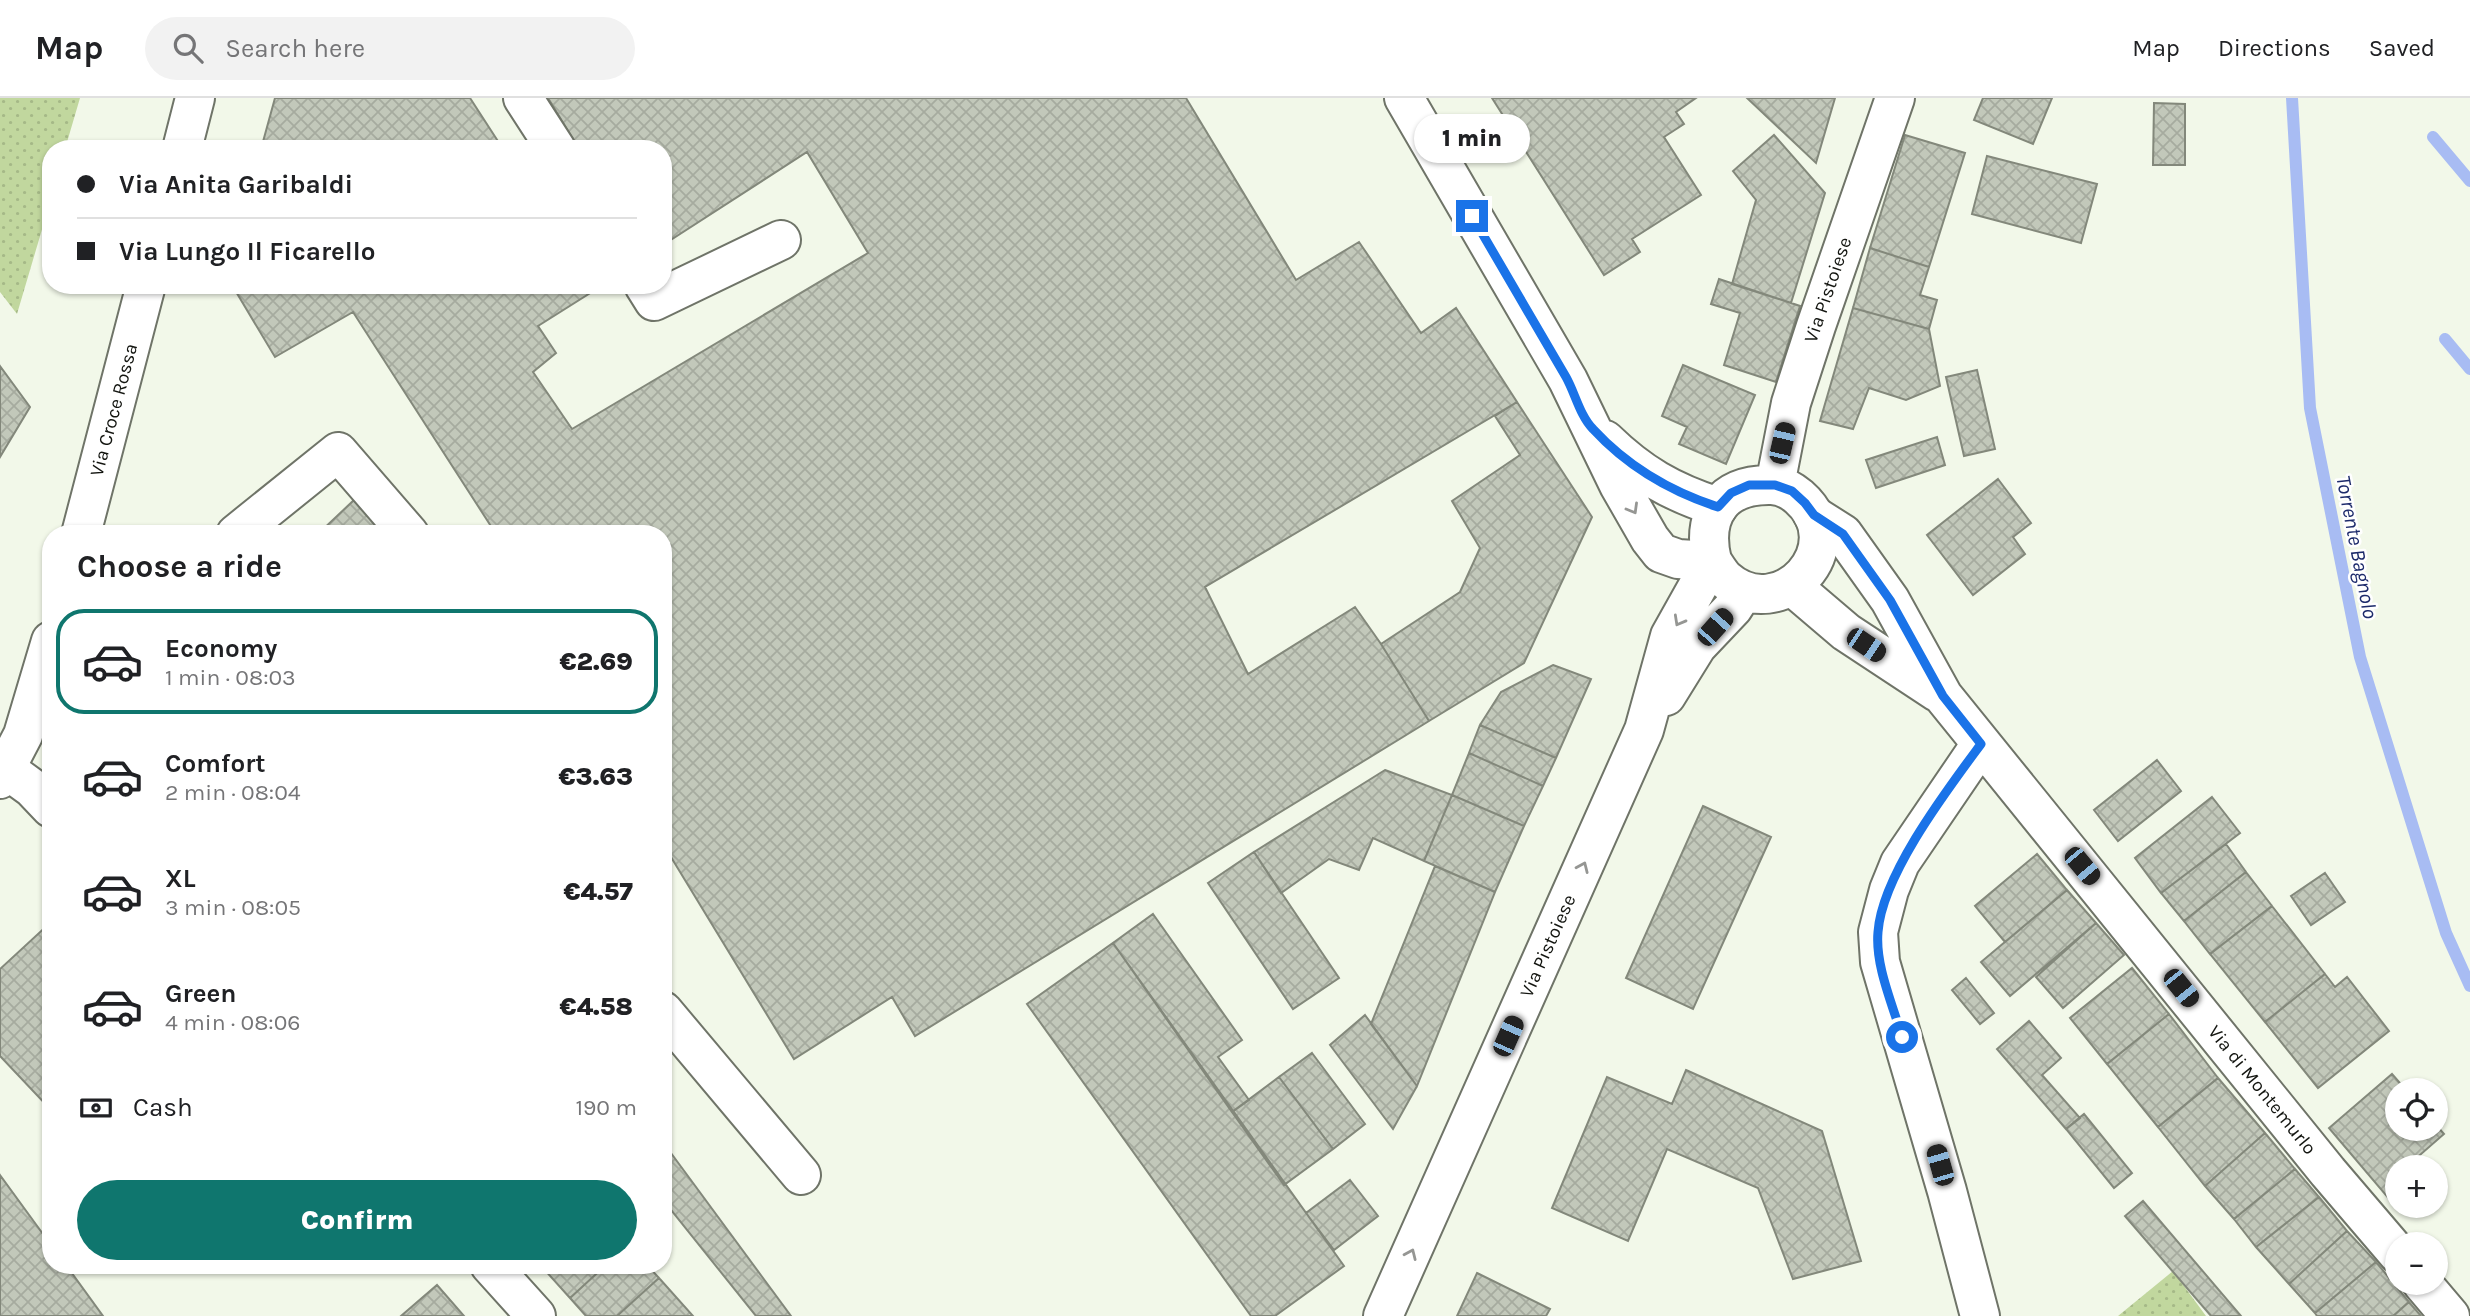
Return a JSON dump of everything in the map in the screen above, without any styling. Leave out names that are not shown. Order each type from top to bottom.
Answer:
[{"type":"street","points":[[184,140],[195,98]]},
{"type":"street","points":[[523,98],[550,140]]},
{"type":"street","points":[[1404,98],[1568,380],[1619,485],[1650,539],[1661,552],[1678,559],[1712,561]]},
{"type":"street","name":"Via Pistoiese","points":[[1775,485],[1791,403],[1895,98]]},
{"type":"street","points":[[672,292],[780,240]]},
{"type":"street","name":"Via Croce Rossa","points":[[83,525],[144,294]]},
{"type":"street","points":[[650,294],[654,301],[668,294]]},
{"type":"street","points":[[1590,427],[1629,463],[1648,476],[1683,495],[1718,507]]},
{"type":"street","points":[[247,525],[338,452],[401,525]]},
{"type":"street","points":[[1749,485],[1775,485],[1792,491],[1814,515],[1818,552],[1807,573],[1792,586],[1770,594],[1744,591],[1724,578],[1712,561],[1708,544],[1710,525],[1718,507],[1731,493],[1749,485]]},
{"type":"street","name":"Via di Montemurlo","points":[[1814,515],[1843,534],[1890,600],[1943,696],[2385,1239]]},
{"type":"street","name":"Via Pistoiese","points":[[1383,1316],[1644,730],[1670,636],[1712,561]]},
{"type":"street","name":"Via di Montemurlo","points":[[1792,586],[1846,632],[1943,696]]},
{"type":"street","name":"Via Pistoiese","points":[[1644,730],[1698,646],[1733,608],[1744,591]]},
{"type":"street","points":[[42,672],[23,735],[3,774],[32,788],[42,799]]},
{"type":"street","points":[[1980,1316],[1880,962],[1878,932],[1889,890],[1900,863],[1981,744]]},
{"type":"street","points":[[672,1022],[801,1175]]},
{"type":"street","points":[[497,1274],[536,1316]]},
{"type":"street","points":[[2432,1295],[2450,1316]]},
{"type":"green space","points":[[0,98],[80,98],[68,140],[42,140],[42,229],[17,314],[0,292]]},
{"type":"green space","points":[[2173,1271],[2206,1316],[2118,1316]]},
{"type":"building","points":[[275,98],[470,98],[497,140],[263,140]]},
{"type":"building","points":[[548,98],[1186,98],[1296,280],[1359,242],[1421,333],[1456,308],[1517,402],[1205,587],[1248,674],[1355,607],[1429,721],[915,1036],[892,997],[794,1059],[672,859],[672,525],[490,525],[353,312],[275,357],[237,294],[589,294],[538,326],[556,353],[533,372],[572,429],[868,253],[807,152],[672,239],[672,140],[574,140]]},
{"type":"building","points":[[1492,98],[1696,98],[1676,112],[1684,124],[1664,137],[1701,195],[1632,239],[1640,252],[1604,275]]},
{"type":"building","points":[[1747,98],[1835,98],[1816,163]]},
{"type":"building","points":[[1983,98],[2052,98],[2033,144],[1974,120]]},
{"type":"building","points":[[2154,103],[2185,104],[2185,165],[2153,165]]},
{"type":"building","points":[[1774,135],[1825,193],[1791,303],[1732,284],[1756,200],[1733,171]]},
{"type":"building","points":[[1905,135],[1965,153],[1929,267],[1870,248]]},
{"type":"building","points":[[1987,156],[2097,184],[2081,243],[1972,214]]},
{"type":"building","points":[[1870,248],[1929,267],[1920,295],[1937,300],[1929,329],[1853,308]]},
{"type":"building","points":[[1719,279],[1800,306],[1776,382],[1724,365],[1740,313],[1711,304]]},
{"type":"building","points":[[1853,308],[1929,329],[1940,386],[1906,400],[1869,388],[1853,429],[1820,421]]},
{"type":"building","points":[[1683,365],[1755,395],[1726,464],[1679,444],[1687,427],[1662,416]]},
{"type":"building","points":[[0,366],[30,407],[0,457]]},
{"type":"building","points":[[1977,370],[1995,449],[1964,456],[1946,377]]},
{"type":"building","points":[[1517,402],[1592,517],[1524,663],[1429,721],[1381,644],[1460,592],[1480,548],[1452,501],[1520,455],[1495,416]]},
{"type":"building","points":[[1937,437],[1945,465],[1876,488],[1866,460]]},
{"type":"building","points":[[1998,479],[2031,523],[2013,537],[2025,554],[1973,595],[1927,535]]},
{"type":"building","points":[[354,500],[377,525],[328,525]]},
{"type":"building","points":[[1553,665],[1591,679],[1556,758],[1480,725],[1501,692]]},
{"type":"building","points":[[1480,725],[1556,758],[1543,786],[1469,753]]},
{"type":"building","points":[[1469,753],[1543,786],[1524,826],[1452,795]]},
{"type":"building","points":[[2157,760],[2181,791],[2118,841],[2094,810]]},
{"type":"building","points":[[1385,770],[1452,795],[1424,861],[1373,838],[1359,870],[1329,859],[1281,893],[1254,852]]},
{"type":"building","points":[[1452,795],[1524,826],[1495,892],[1424,861]]},
{"type":"building","points":[[2212,797],[2240,833],[2161,893],[2135,858]]},
{"type":"building","points":[[1703,806],[1771,837],[1693,1009],[1626,978]]},
{"type":"building","points":[[2226,844],[2246,872],[2184,921],[2161,893]]},
{"type":"building","points":[[1254,852],[1339,978],[1293,1009],[1208,883]]},
{"type":"building","points":[[2037,854],[2067,890],[2005,942],[1975,906]]},
{"type":"building","points":[[1435,866],[1495,892],[1417,1086],[1371,1024]]},
{"type":"building","points":[[2246,872],[2272,906],[2210,954],[2184,921]]},
{"type":"building","points":[[2325,873],[2345,902],[2311,925],[2291,896]]},
{"type":"building","points":[[2067,890],[2096,923],[2010,996],[1981,962]]},
{"type":"building","points":[[2272,906],[2325,974],[2265,1022],[2210,954]]},
{"type":"building","points":[[1153,914],[1242,1040],[1218,1057],[1249,1100],[1232,1112],[1113,943]]},
{"type":"building","points":[[2096,923],[2124,955],[2063,1008],[2036,977]]},
{"type":"building","points":[[42,930],[42,1100],[0,1056],[0,969]]},
{"type":"building","points":[[1113,943],[1344,1266],[1275,1316],[1251,1316],[1027,1004]]},
{"type":"building","points":[[2132,968],[2169,1014],[2107,1064],[2070,1018]]},
{"type":"building","points":[[2325,974],[2335,987],[2347,977],[2389,1031],[2318,1088],[2265,1022]]},
{"type":"building","points":[[1966,978],[1994,1013],[1980,1024],[1952,990]]},
{"type":"building","points":[[2169,1014],[2218,1078],[2158,1127],[2107,1064]]},
{"type":"building","points":[[1365,1015],[1417,1086],[1393,1129],[1330,1045]]},
{"type":"building","points":[[2029,1021],[2061,1058],[2042,1075],[2080,1118],[2066,1129],[1997,1049]]},
{"type":"building","points":[[1312,1053],[1365,1124],[1333,1149],[1279,1077]]},
{"type":"building","points":[[1686,1070],[1822,1131],[1861,1261],[1793,1279],[1758,1188],[1667,1149],[1628,1241],[1552,1208],[1607,1077],[1672,1104]]},
{"type":"building","points":[[1279,1077],[1333,1149],[1284,1185],[1232,1112]]},
{"type":"building","points":[[2218,1078],[2265,1133],[2205,1186],[2158,1127]]},
{"type":"building","points":[[2385,1080],[2385,1141],[2436,1141],[2420,1155],[2385,1155],[2385,1194],[2329,1128]]},
{"type":"building","points":[[2084,1114],[2132,1173],[2114,1188],[2066,1129]]},
{"type":"building","points":[[2265,1133],[2295,1169],[2234,1219],[2205,1186]]},
{"type":"building","points":[[672,1154],[791,1316],[756,1316],[672,1211]]},
{"type":"building","points":[[2295,1169],[2319,1197],[2256,1247],[2234,1219]]},
{"type":"building","points":[[0,1175],[42,1233],[42,1274],[73,1274],[103,1316],[0,1316]]},
{"type":"building","points":[[1350,1180],[1378,1216],[1334,1250],[1306,1213]]},
{"type":"building","points":[[2319,1197],[2347,1231],[2289,1284],[2256,1247]]},
{"type":"building","points":[[2143,1201],[2241,1316],[2211,1316],[2125,1216]]},
{"type":"building","points":[[2347,1231],[2376,1262],[2315,1313],[2289,1284]]},
{"type":"building","points":[[2376,1262],[2385,1273],[2385,1295],[2403,1295],[2409,1302],[2393,1316],[2317,1316],[2315,1313]]},
{"type":"building","points":[[1477,1273],[1550,1309],[1546,1316],[1457,1316]]},
{"type":"building","points":[[548,1274],[596,1274],[570,1298]]},
{"type":"building","points":[[596,1274],[655,1274],[659,1278],[617,1316],[586,1316],[570,1298]]},
{"type":"building","points":[[659,1278],[693,1316],[617,1316]]},
{"type":"building","points":[[437,1285],[464,1316],[401,1316]]},
{"type":"building","points":[[2409,1302],[2421,1316],[2393,1316]]},
{"type":"waterway","name":"Torrente Bagnolo","points":[[2292,98],[2310,408],[2360,657],[2446,933],[2470,986]]},
{"type":"waterway","points":[[2433,137],[2470,181]]},
{"type":"waterway","points":[[2445,339],[2470,369]]},
{"type":"route","points":[[1472,216],[1568,380],[1590,427],[1629,463],[1666,488],[1692,499],[1718,507],[1731,493],[1749,485],[1775,485],[1792,491],[1814,515],[1843,534],[1890,600],[1943,696],[1981,744],[1900,863],[1889,890],[1878,932],[1880,962],[1902,1037]]}]
